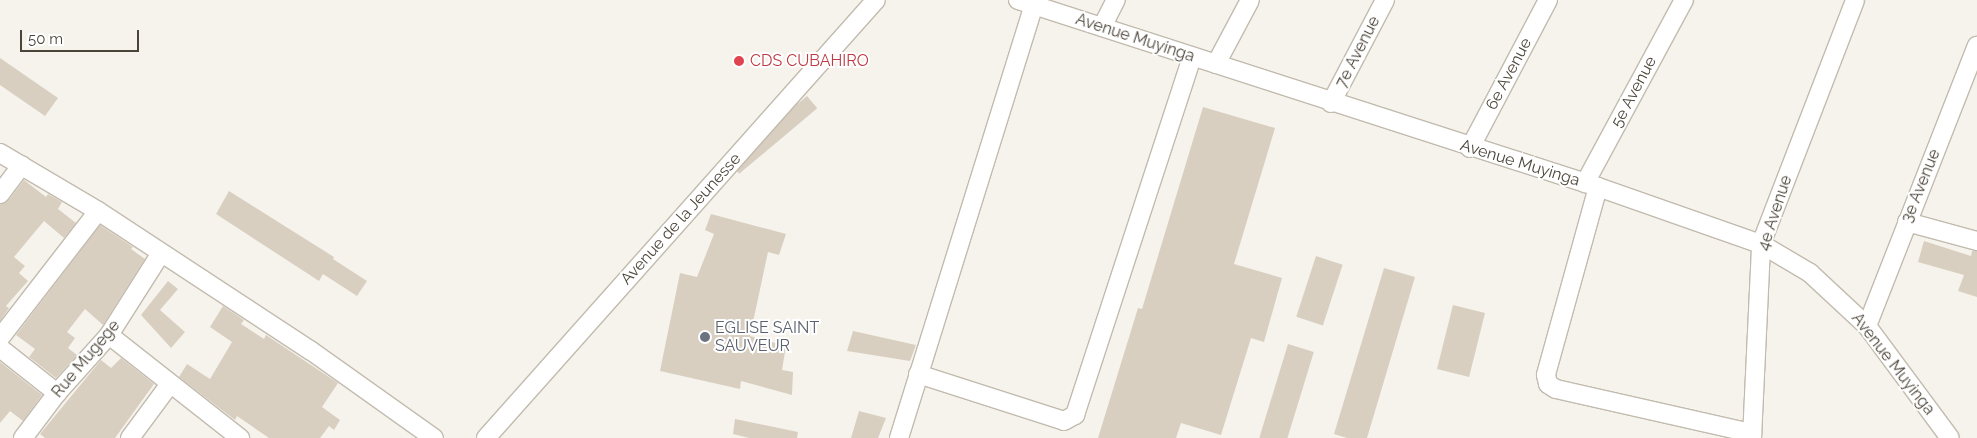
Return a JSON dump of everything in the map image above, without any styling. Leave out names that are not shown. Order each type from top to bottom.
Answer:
[{"type":"street","name":"Avenue de la Jeunesse","points":[[486,438],[876,0]]},
{"type":"street","points":[[1102,27],[1116,0]]},
{"type":"street","points":[[1216,64],[1250,0]]},
{"type":"street","name":"7e Avenue","points":[[1331,103],[1385,0]]},
{"type":"street","name":"6e Avenue","points":[[1470,148],[1548,0]]},
{"type":"street","name":"5e Avenue","points":[[1684,0],[1592,185],[1546,375],[1548,384],[1556,389],[1752,435]]},
{"type":"street","name":"4e Avenue","points":[[1752,435],[1761,244],[1855,0]]},
{"type":"street","points":[[899,438],[1026,2]]},
{"type":"street","name":"Avenue Muyinga","points":[[1026,2],[1470,148],[1592,185],[1761,244],[1810,273],[1867,326],[1950,438]]},
{"type":"street","name":"3e Avenue","points":[[1867,326],[1977,46]]},
{"type":"street","points":[[918,374],[1064,421],[1075,415],[1192,57]]},
{"type":"street","points":[[0,153],[98,211],[161,252],[310,350],[434,438]]},
{"type":"street","points":[[0,194],[22,165]]},
{"type":"street","points":[[0,338],[98,211]]},
{"type":"street","points":[[1907,222],[1977,241]]},
{"type":"street","name":"Rue Mugege","points":[[23,438],[57,393],[109,335],[161,252]]},
{"type":"street","points":[[109,335],[240,438]]},
{"type":"street","points":[[0,348],[57,393]]},
{"type":"street","points":[[130,438],[170,384]]},
{"type":"building","points":[[0,58],[58,98],[45,116],[0,85]]},
{"type":"building","points":[[807,96],[817,108],[739,174],[729,162]]},
{"type":"building","points":[[1203,107],[1275,128],[1234,264],[1282,278],[1264,342],[1251,338],[1221,435],[1181,423],[1176,438],[1098,438],[1138,308],[1142,309]]},
{"type":"building","points":[[24,180],[46,197],[48,194],[62,202],[58,209],[76,223],[64,238],[44,221],[14,257],[25,266],[19,273],[28,281],[6,306],[9,308],[0,321],[0,204],[8,201]]},
{"type":"building","points":[[229,191],[334,257],[333,259],[367,281],[357,296],[323,274],[319,281],[216,214]]},
{"type":"building","points":[[711,214],[786,234],[779,255],[768,252],[750,336],[786,346],[782,370],[793,372],[792,395],[741,381],[740,389],[660,371],[680,273],[697,277],[714,234],[705,230]]},
{"type":"building","points":[[100,225],[133,247],[131,249],[145,259],[103,325],[85,309],[67,332],[75,338],[68,348],[77,355],[56,378],[29,357],[35,349],[16,335]]},
{"type":"building","points":[[1924,241],[1971,256],[1972,251],[1977,251],[1977,297],[1958,291],[1964,275],[1918,262]]},
{"type":"building","points":[[1316,256],[1343,265],[1323,326],[1296,317]]},
{"type":"building","points":[[1384,268],[1415,277],[1367,438],[1347,438],[1334,434]]},
{"type":"building","points":[[168,281],[178,289],[160,310],[185,332],[171,348],[141,315]]},
{"type":"building","points":[[1453,305],[1485,313],[1469,377],[1437,369]]},
{"type":"building","points":[[223,306],[244,320],[241,324],[264,339],[266,335],[338,383],[322,407],[340,420],[334,430],[329,426],[320,438],[269,438],[237,416],[235,420],[179,377],[187,364],[210,379],[232,342],[210,327]]},
{"type":"building","points":[[853,331],[916,345],[910,361],[847,351]]},
{"type":"building","points":[[1288,344],[1314,352],[1287,438],[1259,438]]},
{"type":"building","points":[[121,358],[154,384],[115,438],[45,438],[40,434],[101,360],[111,368]]},
{"type":"building","points":[[0,362],[42,395],[23,421],[10,411],[0,423]]},
{"type":"building","points":[[859,411],[886,418],[878,438],[851,438]]},
{"type":"building","points":[[735,419],[798,432],[797,438],[749,438],[733,434]]},
{"type":"place","name":"CDS CUBAHIRO","points":[[739,61]]},
{"type":"place","name":"EGLISE SAINT SAUVEUR","points":[[705,337]]}]
